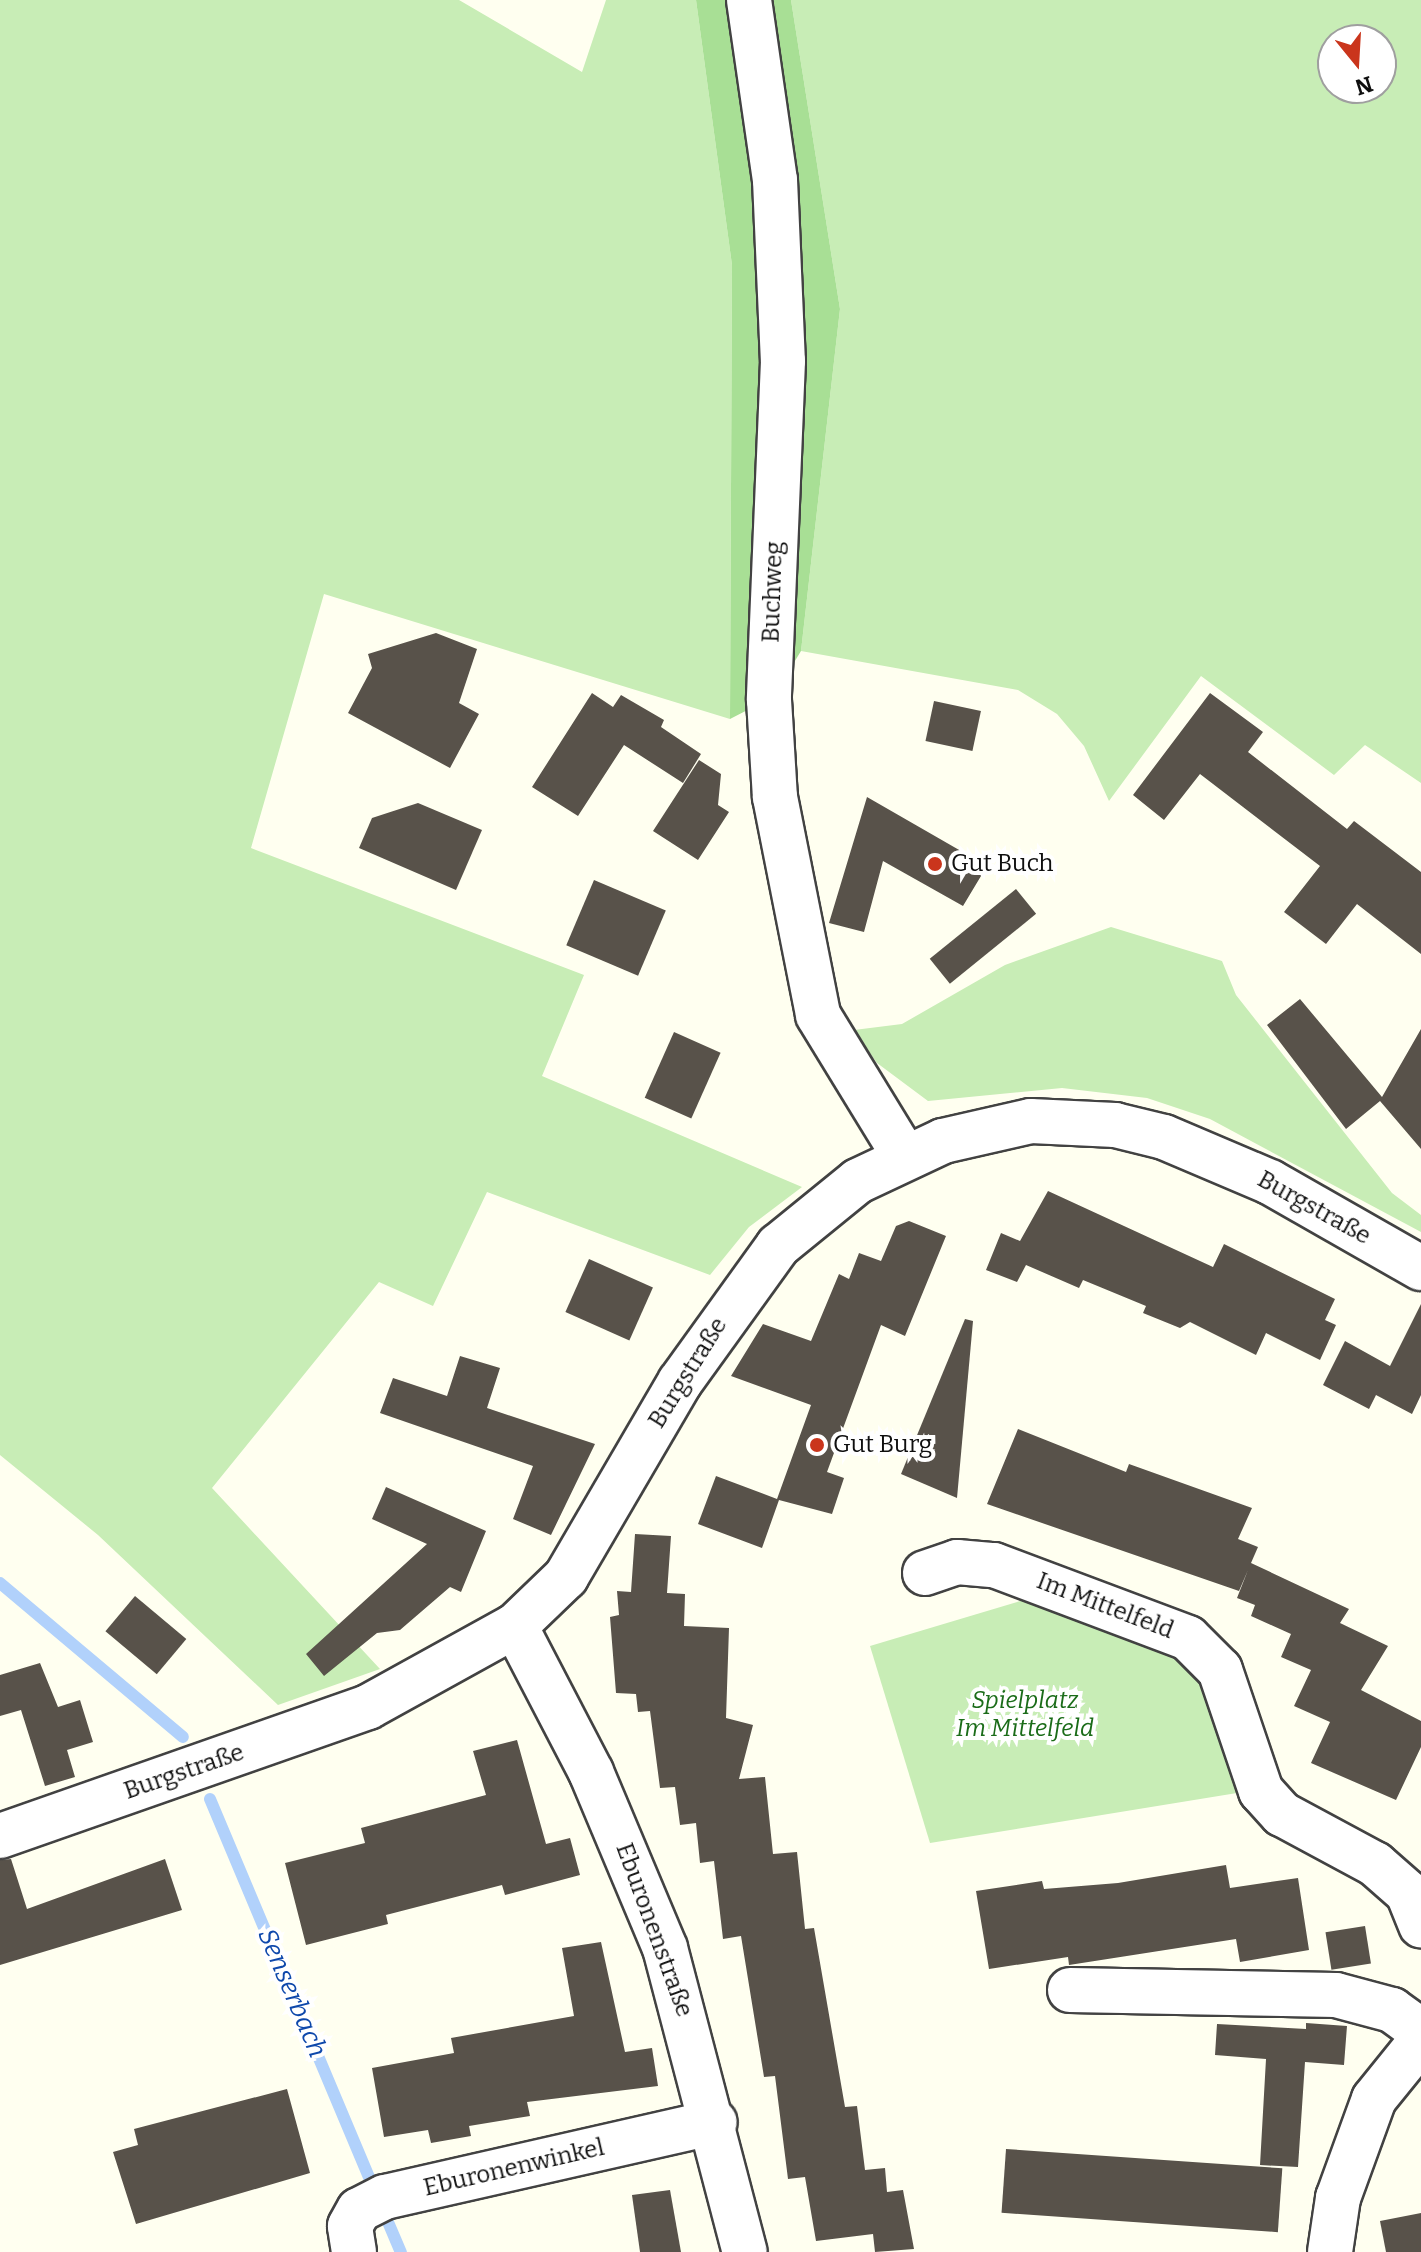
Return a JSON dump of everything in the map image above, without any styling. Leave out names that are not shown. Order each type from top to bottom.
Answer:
[{"type":"street","name":"Buchweg","points":[[749,0],[775,180],[783,361],[769,700],[775,797],[818,1015],[905,1157]]},
{"type":"street","name":"Burgstraße","points":[[0,1836],[368,1707],[515,1626],[566,1577],[748,1280],[820,1209],[905,1157],[1031,1121],[1115,1125],[1218,1156],[1421,1268]]},
{"type":"street","name":"Im Mittelfeld","points":[[925,1573],[957,1562],[994,1565],[1188,1638],[1220,1670],[1261,1791],[1282,1814],[1375,1864],[1408,1893],[1421,1925]]},
{"type":"street","name":"Eburonenstraße","points":[[515,1626],[645,1896],[715,2122],[745,2252]]},
{"type":"street","points":[[1070,1990],[1336,1995],[1392,2010],[1421,2031]]},
{"type":"street","points":[[1330,2252],[1338,2198],[1374,2099],[1421,2041]]},
{"type":"street","name":"Eburonenwinkel","points":[[354,2252],[350,2226],[359,2210],[385,2197],[715,2122]]},
{"type":"green space","points":[[0,0],[459,0],[582,72],[606,0],[696,0],[732,265],[730,719],[324,594],[251,848],[584,975],[542,1076],[802,1187],[749,1227],[710,1275],[487,1192],[433,1306],[379,1282],[212,1488],[380,1669],[278,1705],[98,1535],[0,1455]]},
{"type":"green space","points":[[696,0],[791,0],[840,309],[801,651],[773,697],[730,719],[732,265]]},
{"type":"green space","points":[[791,0],[1421,0],[1421,783],[1365,745],[1334,775],[1201,676],[1109,801],[1084,746],[1057,714],[1018,690],[801,651],[840,309]]},
{"type":"green space","points":[[1111,927],[1222,961],[1236,995],[1392,1193],[1421,1215],[1421,1232],[1210,1119],[1147,1098],[1062,1088],[928,1101],[877,1063],[854,1030],[902,1024],[1005,965]]},
{"type":"green space","name":"Spielplatz Im Mittelfeld","points":[[1027,1599],[1173,1643],[1209,1689],[1237,1793],[930,1843],[870,1646]]},
{"type":"building","points":[[436,633],[477,649],[459,703],[479,714],[450,768],[348,713],[372,668],[368,654]]},
{"type":"building","points":[[592,693],[613,707],[621,695],[664,720],[661,727],[701,754],[683,783],[624,745],[578,816],[532,787]]},
{"type":"building","points":[[1210,693],[1263,732],[1248,752],[1347,829],[1354,821],[1421,872],[1421,954],[1357,904],[1326,944],[1284,912],[1320,866],[1200,774],[1164,820],[1133,795]]},
{"type":"building","points":[[934,701],[981,711],[972,751],[925,741]]},
{"type":"building","points":[[699,760],[721,774],[718,805],[729,812],[698,860],[653,831]]},
{"type":"building","name":"Gut Buch","points":[[867,797],[987,866],[963,906],[883,861],[864,932],[829,923]]},
{"type":"building","points":[[418,803],[482,830],[456,890],[359,848],[372,818]]},
{"type":"building","points":[[594,880],[666,910],[638,976],[566,945]]},
{"type":"building","points":[[1016,889],[1036,914],[950,984],[930,959]]},
{"type":"building","points":[[1300,999],[1382,1097],[1421,1029],[1421,1149],[1380,1101],[1346,1129],[1267,1025]]},
{"type":"building","points":[[674,1032],[721,1053],[691,1119],[645,1098]]},
{"type":"building","points":[[1048,1191],[1213,1267],[1224,1244],[1335,1299],[1325,1320],[1336,1325],[1320,1360],[1266,1333],[1256,1355],[1190,1322],[1180,1328],[1143,1313],[1146,1306],[1083,1280],[1079,1288],[1026,1265],[1017,1282],[986,1270],[1001,1233],[1020,1241]]},
{"type":"building","points":[[909,1221],[946,1236],[905,1336],[881,1325],[827,1472],[844,1478],[832,1514],[779,1500],[762,1548],[698,1524],[716,1476],[777,1499],[811,1405],[731,1376],[763,1324],[811,1341],[839,1274],[849,1279],[859,1253],[881,1261],[896,1226]]},
{"type":"building","points":[[589,1259],[653,1287],[629,1340],[565,1312]]},
{"type":"building","points":[[1421,1304],[1421,1395],[1412,1414],[1376,1395],[1369,1409],[1323,1385],[1345,1341],[1390,1366]]},
{"type":"building","points":[[965,1319],[973,1321],[957,1498],[901,1474]]},
{"type":"building","points":[[460,1356],[500,1368],[487,1408],[595,1444],[551,1535],[513,1519],[533,1466],[380,1413],[393,1378],[447,1396]]},
{"type":"building","points":[[1018,1429],[1126,1472],[1129,1464],[1252,1508],[1238,1539],[1258,1547],[1251,1563],[1349,1609],[1340,1623],[1388,1646],[1361,1690],[1421,1721],[1421,1747],[1396,1800],[1311,1763],[1330,1722],[1294,1706],[1311,1670],[1281,1657],[1291,1634],[1251,1616],[1255,1605],[1237,1598],[1248,1570],[1239,1591],[987,1504]]},
{"type":"building","points":[[386,1487],[486,1531],[461,1592],[450,1587],[400,1630],[377,1633],[324,1676],[306,1654],[427,1544],[372,1519]]},
{"type":"building","points":[[635,1534],[671,1536],[667,1593],[685,1594],[684,1626],[729,1628],[726,1718],[753,1725],[739,1779],[765,1777],[773,1854],[797,1852],[805,1929],[814,1928],[845,2107],[857,2106],[865,2170],[885,2168],[887,2192],[903,2190],[914,2249],[875,2252],[873,2234],[816,2241],[805,2177],[788,2179],[775,2076],[764,2077],[741,1936],[723,1939],[714,1861],[700,1863],[696,1823],[680,1825],[675,1787],[660,1788],[650,1711],[638,1712],[636,1694],[616,1693],[610,1617],[619,1615],[617,1591],[631,1592]]},
{"type":"building","points":[[135,1596],[186,1639],[157,1674],[105,1631]]},
{"type":"building","points":[[40,1663],[58,1707],[80,1700],[93,1742],[67,1750],[75,1777],[45,1786],[21,1710],[0,1716],[0,1675]]},
{"type":"building","points":[[517,1740],[546,1844],[570,1838],[580,1875],[505,1895],[502,1885],[386,1915],[388,1924],[306,1945],[285,1863],[365,1843],[361,1828],[486,1795],[473,1751]]},
{"type":"building","points":[[11,1859],[27,1909],[165,1859],[182,1910],[0,1965],[0,1860]]},
{"type":"building","points":[[1226,1865],[1230,1888],[1298,1878],[1309,1950],[1240,1962],[1236,1939],[1069,1965],[1068,1957],[989,1969],[976,1891],[1042,1881],[1044,1889],[1118,1883]]},
{"type":"building","points":[[1365,1926],[1371,1964],[1331,1970],[1325,1932]]},
{"type":"building","points":[[601,1942],[625,2052],[652,2048],[658,2086],[527,2102],[530,2116],[469,2126],[471,2136],[431,2143],[428,2130],[384,2137],[372,2068],[454,2053],[451,2038],[574,2016],[562,1948]]},
{"type":"building","points":[[1306,2023],[1347,2026],[1344,2065],[1305,2062],[1298,2167],[1260,2165],[1266,2059],[1215,2055],[1217,2024],[1306,2029]]},
{"type":"building","points":[[287,2089],[310,2173],[136,2224],[113,2152],[138,2145],[134,2129]]},
{"type":"building","points":[[1006,2149],[1282,2168],[1278,2232],[1002,2213]]},
{"type":"building","points":[[670,2190],[681,2252],[640,2252],[632,2195]]},
{"type":"building","points":[[1421,2213],[1421,2252],[1386,2252],[1380,2221]]},
{"type":"waterway","name":"Senserbach","points":[[0,1583],[183,1737]]},
{"type":"waterway","name":"Senserbach","points":[[210,1799],[373,2187]]},
{"type":"waterway","name":"Senserbach","points":[[388,2222],[401,2252]]},
{"type":"place","name":"Gut Buch","points":[[935,864]]},
{"type":"place","name":"Gut Burg","points":[[817,1445]]}]
